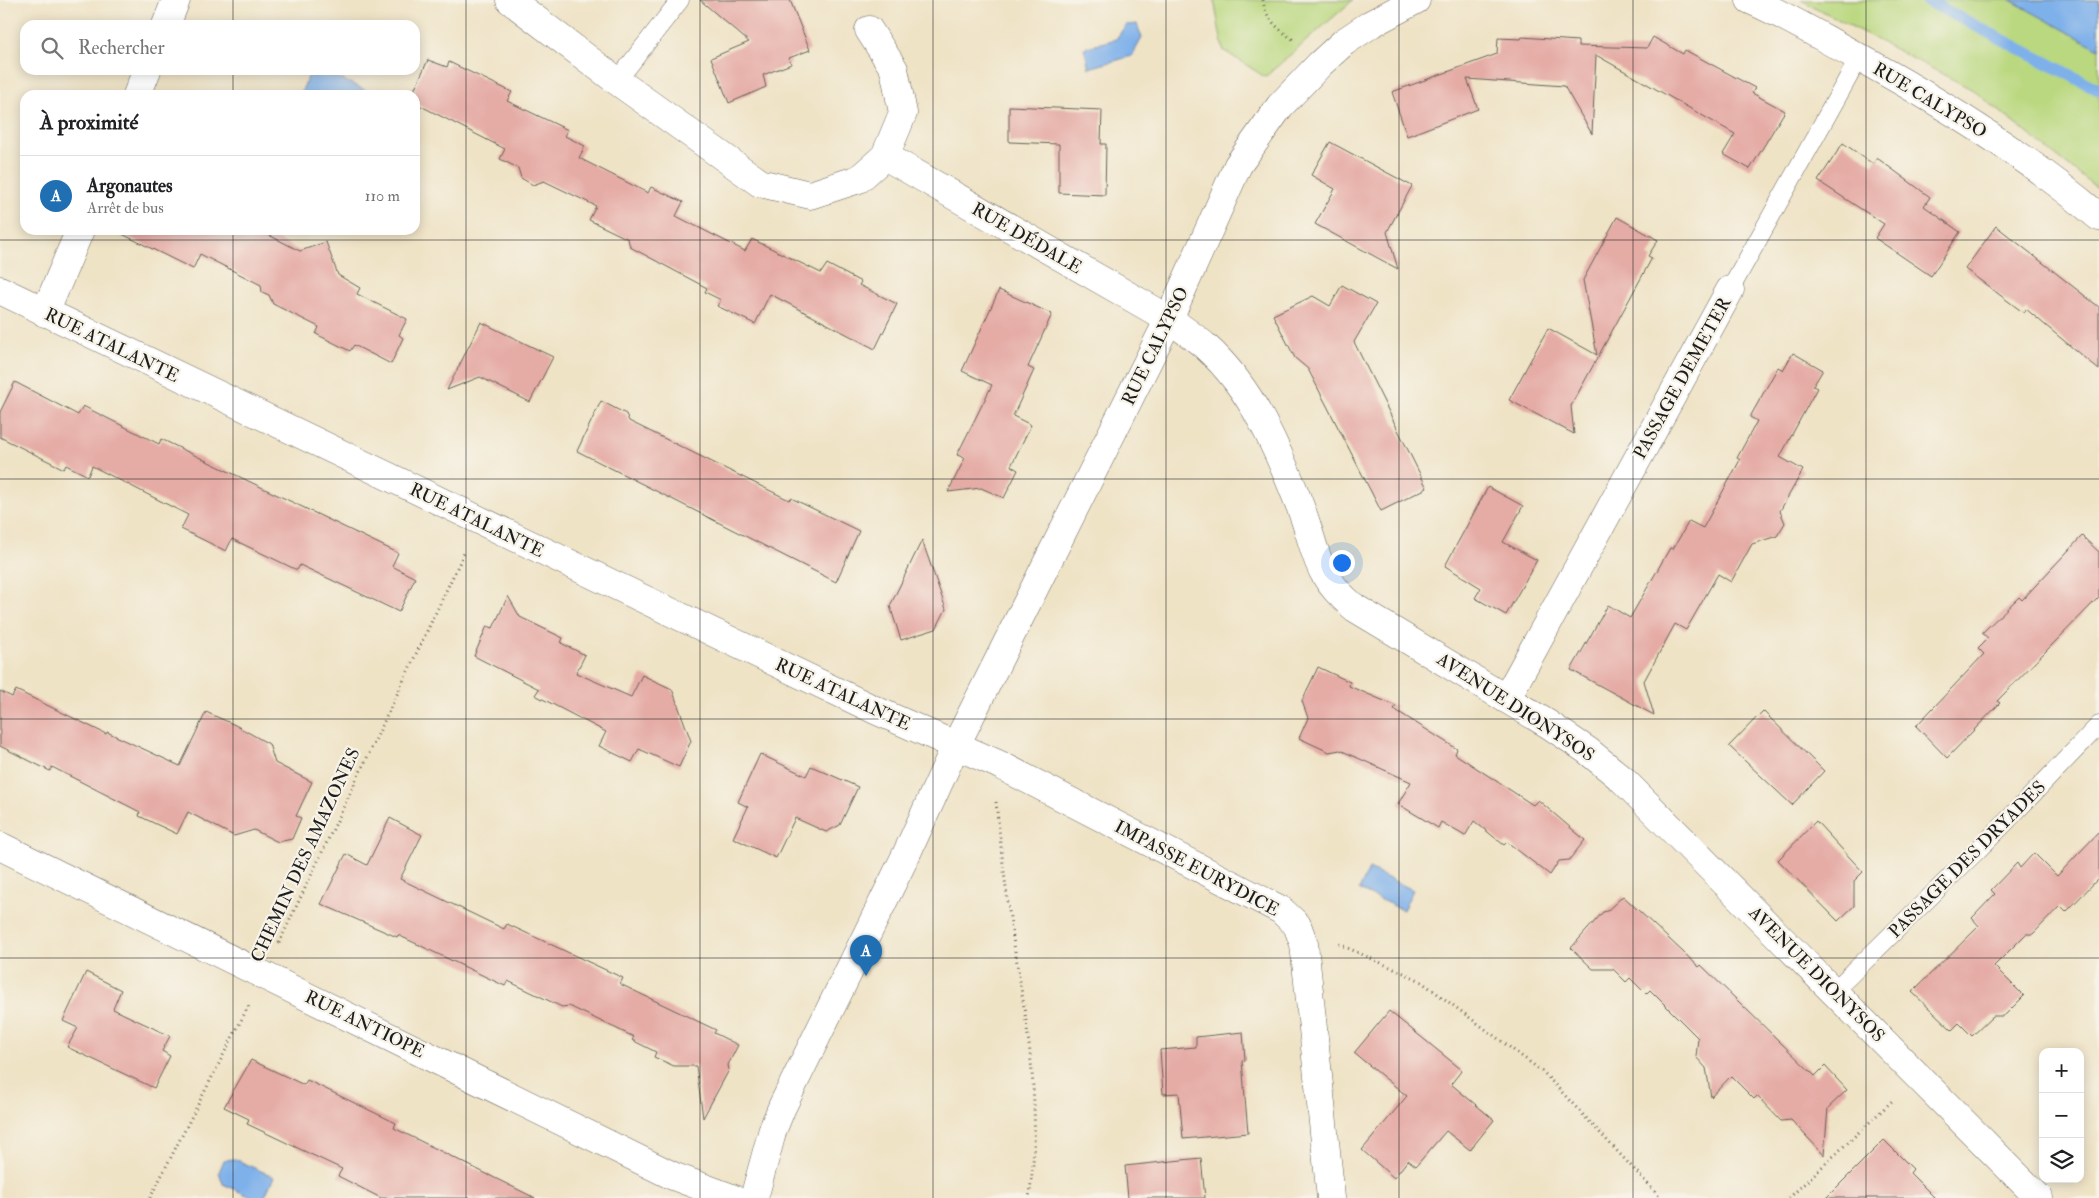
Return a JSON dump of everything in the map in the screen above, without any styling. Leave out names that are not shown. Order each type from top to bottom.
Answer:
[{"type":"street","points":[[168,20],[176,0]]},
{"type":"street","points":[[510,0],[617,81],[760,183],[810,195],[859,179],[885,156],[903,113],[894,69],[869,30]]},
{"type":"street","name":"RUE CALYPSO","points":[[754,1198],[772,1129],[906,855],[956,745],[1169,319],[1238,166],[1280,106],[1344,42],[1371,24],[1416,0]]},
{"type":"street","name":"RUE CALYPSO","points":[[1750,0],[1911,85],[2010,148],[2099,217]]},
{"type":"street","points":[[139,90],[145,75]]},
{"type":"street","name":"RUE DÉDALE","points":[[885,156],[1169,319]]},
{"type":"street","points":[[45,313],[78,235]]},
{"type":"street","name":"RUE ATALANTE","points":[[0,290],[875,710],[956,745]]},
{"type":"street","name":"PASSAGE DEMETER","points":[[1506,699],[1730,290]]},
{"type":"street","name":"AVENUE DIONYSOS","points":[[1169,319],[1206,347],[1239,384],[1252,405],[1279,457],[1301,508],[1318,562],[1326,580],[1338,594],[1355,608],[1588,751],[1622,779],[2039,1198]]},
{"type":"street","name":"IMPASSE EURYDICE","points":[[956,745],[998,764],[1282,910],[1297,925],[1304,944],[1331,1198]]},
{"type":"street","name":"RUE ANTIOPE","points":[[0,846],[673,1176],[732,1198]]},
{"type":"lane","points":[[617,81],[680,0]]},
{"type":"lane","name":"PASSAGE DEMETER","points":[[1730,290],[1859,58]]},
{"type":"lane","name":"PASSAGE DES DRYADES","points":[[1834,991],[2000,828],[2099,725]]},
{"type":"path","points":[[1263,0],[1265,12],[1278,30],[1294,40]]},
{"type":"path","name":"CHEMIN DES AMAZONES","points":[[150,1198],[264,974],[479,521]]},
{"type":"path","points":[[998,764],[995,791],[1010,917],[1032,1059],[1036,1109],[1035,1159],[1030,1198]]},
{"type":"path","points":[[1297,925],[1419,980],[1543,1072],[1660,1198]]},
{"type":"path","points":[[1789,1198],[1919,1076]]},
{"type":"green space","points":[[1214,0],[1353,0],[1265,77],[1223,50]]},
{"type":"green space","points":[[1801,0],[2099,0],[2099,190],[1973,90]]},
{"type":"water","points":[[2010,0],[2099,0],[2099,49]]},
{"type":"water","points":[[1137,24],[1142,38],[1132,56],[1089,68],[1084,48],[1116,39],[1126,25]]},
{"type":"water","points":[[309,75],[332,75],[365,90],[302,90]]},
{"type":"water","points":[[1369,869],[1413,890],[1403,910],[1359,890]]},
{"type":"water","points":[[235,1159],[274,1177],[264,1198],[253,1198],[223,1184],[219,1172],[224,1160]]},
{"type":"building","points":[[700,0],[790,0],[810,50],[789,58],[791,64],[763,75],[766,87],[729,103],[711,58],[749,42]]},
{"type":"building","points":[[1522,37],[1578,41],[1578,46],[1647,48],[1653,37],[1683,54],[1685,50],[1755,88],[1752,93],[1785,111],[1750,169],[1723,154],[1735,134],[1596,55],[1592,134],[1564,86],[1467,79],[1478,109],[1407,136],[1392,92],[1497,54],[1498,38],[1521,39]]},
{"type":"building","points":[[428,60],[447,67],[449,62],[512,92],[507,101],[568,130],[565,136],[585,146],[579,158],[648,193],[651,187],[683,202],[676,216],[745,251],[752,239],[821,273],[827,264],[861,282],[859,285],[897,304],[875,349],[770,294],[755,324],[717,306],[721,300],[705,292],[707,288],[630,247],[628,239],[589,220],[596,206],[544,181],[533,185],[521,178],[518,168],[500,159],[505,149],[420,106],[420,90],[415,90]]},
{"type":"building","points":[[1009,106],[1102,110],[1101,144],[1106,144],[1105,195],[1059,193],[1059,144],[1009,142]]},
{"type":"building","points":[[1330,142],[1412,186],[1387,232],[1398,269],[1315,224],[1335,189],[1311,175]]},
{"type":"building","points":[[1843,143],[1873,164],[1877,158],[1930,197],[1924,206],[1960,232],[1931,276],[1875,238],[1884,224],[1818,181]]},
{"type":"building","points":[[1617,217],[1658,240],[1648,256],[1652,258],[1571,406],[1574,434],[1509,400],[1548,328],[1597,355],[1583,280]]},
{"type":"building","points":[[1996,226],[2099,307],[2099,370],[2026,309],[2024,313],[1965,269]]},
{"type":"building","points":[[124,235],[269,235],[300,251],[326,242],[338,275],[360,288],[357,294],[407,319],[399,335],[403,338],[391,364],[354,345],[350,351],[316,334],[319,327],[273,304],[269,295],[262,292],[261,285],[200,254],[193,269]]},
{"type":"building","points":[[1342,285],[1376,304],[1354,342],[1427,488],[1381,511],[1308,369],[1295,358],[1273,315],[1313,296],[1330,306]]},
{"type":"building","points":[[999,290],[1052,314],[1028,367],[1034,370],[1013,416],[1031,425],[1011,466],[1018,470],[1004,498],[981,488],[948,492],[965,458],[957,455],[992,385],[962,371]]},
{"type":"building","points":[[481,322],[553,357],[530,402],[480,377],[447,390]]},
{"type":"building","points":[[1793,353],[1823,370],[1813,386],[1817,388],[1780,457],[1803,470],[1780,511],[1785,523],[1777,536],[1752,544],[1731,582],[1718,574],[1686,630],[1675,624],[1644,681],[1654,715],[1571,670],[1608,605],[1630,618],[1670,548],[1673,549],[1689,521],[1703,528],[1740,460],[1737,458],[1757,421],[1750,417],[1778,367],[1783,370]]},
{"type":"building","points":[[15,382],[78,415],[83,406],[159,444],[161,439],[398,553],[392,566],[415,578],[399,612],[300,565],[297,570],[232,539],[226,551],[181,529],[188,515],[92,466],[88,476],[66,465],[64,469],[0,437],[0,412]]},
{"type":"building","points":[[601,401],[626,414],[629,421],[789,500],[791,498],[859,531],[836,582],[577,451]]},
{"type":"building","points":[[1488,487],[1523,506],[1503,542],[1537,560],[1506,615],[1475,598],[1481,588],[1445,566]]},
{"type":"building","points":[[2082,536],[2099,552],[2099,597],[1997,701],[2000,703],[1947,758],[1916,726],[1984,654],[1978,648],[1988,638],[1982,633],[2019,597],[2022,600]]},
{"type":"building","points":[[922,540],[946,609],[936,629],[901,640],[890,606]]},
{"type":"building","points":[[508,596],[520,617],[563,638],[561,643],[585,655],[576,673],[631,697],[642,675],[672,689],[691,741],[679,767],[639,749],[632,762],[599,746],[606,732],[535,695],[539,689],[474,656],[487,626],[493,628]]},
{"type":"building","points":[[1318,667],[1350,682],[1349,686],[1396,706],[1394,709],[1457,749],[1455,754],[1533,805],[1538,800],[1585,840],[1569,860],[1559,861],[1550,875],[1507,842],[1504,845],[1474,821],[1465,836],[1441,822],[1438,828],[1398,804],[1411,782],[1340,750],[1329,752],[1299,738],[1308,718],[1302,701]]},
{"type":"building","points":[[16,690],[106,734],[107,732],[180,766],[206,712],[235,725],[269,744],[275,763],[312,782],[296,816],[301,818],[292,839],[278,842],[254,830],[234,836],[188,812],[177,834],[139,816],[140,812],[52,767],[50,771],[0,746],[0,691],[12,697]]},
{"type":"building","points":[[1763,711],[1824,771],[1792,805],[1729,746]]},
{"type":"building","points":[[760,754],[806,776],[811,766],[858,787],[840,825],[826,832],[795,818],[776,858],[733,838],[748,807],[738,802]]},
{"type":"building","points":[[390,818],[422,835],[400,879],[504,929],[507,924],[623,978],[620,984],[716,1030],[714,1033],[738,1045],[728,1065],[729,1070],[703,1118],[696,1066],[674,1066],[654,1057],[656,1052],[632,1040],[634,1037],[569,1006],[562,1007],[508,981],[505,986],[398,935],[397,937],[321,904],[346,854],[367,865]]},
{"type":"building","points":[[1816,821],[1863,872],[1854,881],[1854,906],[1838,921],[1778,860]]},
{"type":"building","points":[[2099,832],[2099,878],[2066,912],[2060,906],[2033,934],[2026,934],[1994,966],[2024,996],[2004,1016],[1993,1016],[1972,1036],[1959,1023],[1952,1030],[1912,992],[1979,926],[1972,918],[1995,894],[1991,890],[2017,863],[2020,868],[2034,853],[2057,876]]},
{"type":"building","points":[[1623,896],[1699,967],[1701,965],[1815,1076],[1825,1066],[1847,1090],[1828,1108],[1824,1155],[1791,1120],[1781,1121],[1757,1096],[1754,1099],[1731,1076],[1711,1097],[1706,1068],[1696,1057],[1698,1038],[1650,990],[1646,994],[1630,978],[1626,982],[1613,969],[1593,969],[1571,948],[1603,912],[1607,911]]},
{"type":"building","points":[[86,972],[121,990],[113,1009],[170,1036],[162,1051],[170,1056],[154,1088],[67,1047],[78,1028],[63,1021]]},
{"type":"building","points":[[1389,1011],[1462,1070],[1451,1084],[1494,1120],[1470,1150],[1446,1131],[1416,1166],[1408,1160],[1394,1178],[1362,1150],[1407,1096],[1354,1053]]},
{"type":"building","points":[[1243,1032],[1245,1060],[1242,1061],[1248,1133],[1183,1139],[1179,1093],[1163,1094],[1160,1050],[1196,1047],[1196,1037]]},
{"type":"building","points":[[251,1060],[304,1085],[307,1080],[396,1123],[394,1128],[535,1198],[381,1198],[338,1176],[342,1169],[247,1124],[249,1119],[224,1107]]},
{"type":"building","points":[[1884,1140],[1913,1169],[1910,1173],[1935,1198],[1826,1198]]},
{"type":"building","points":[[1201,1158],[1205,1198],[1128,1198],[1125,1166]]},
{"type":"waterway","points":[[1926,0],[2099,90]]},
{"type":"place","name":"Argonautes","points":[[866,976]]}]
